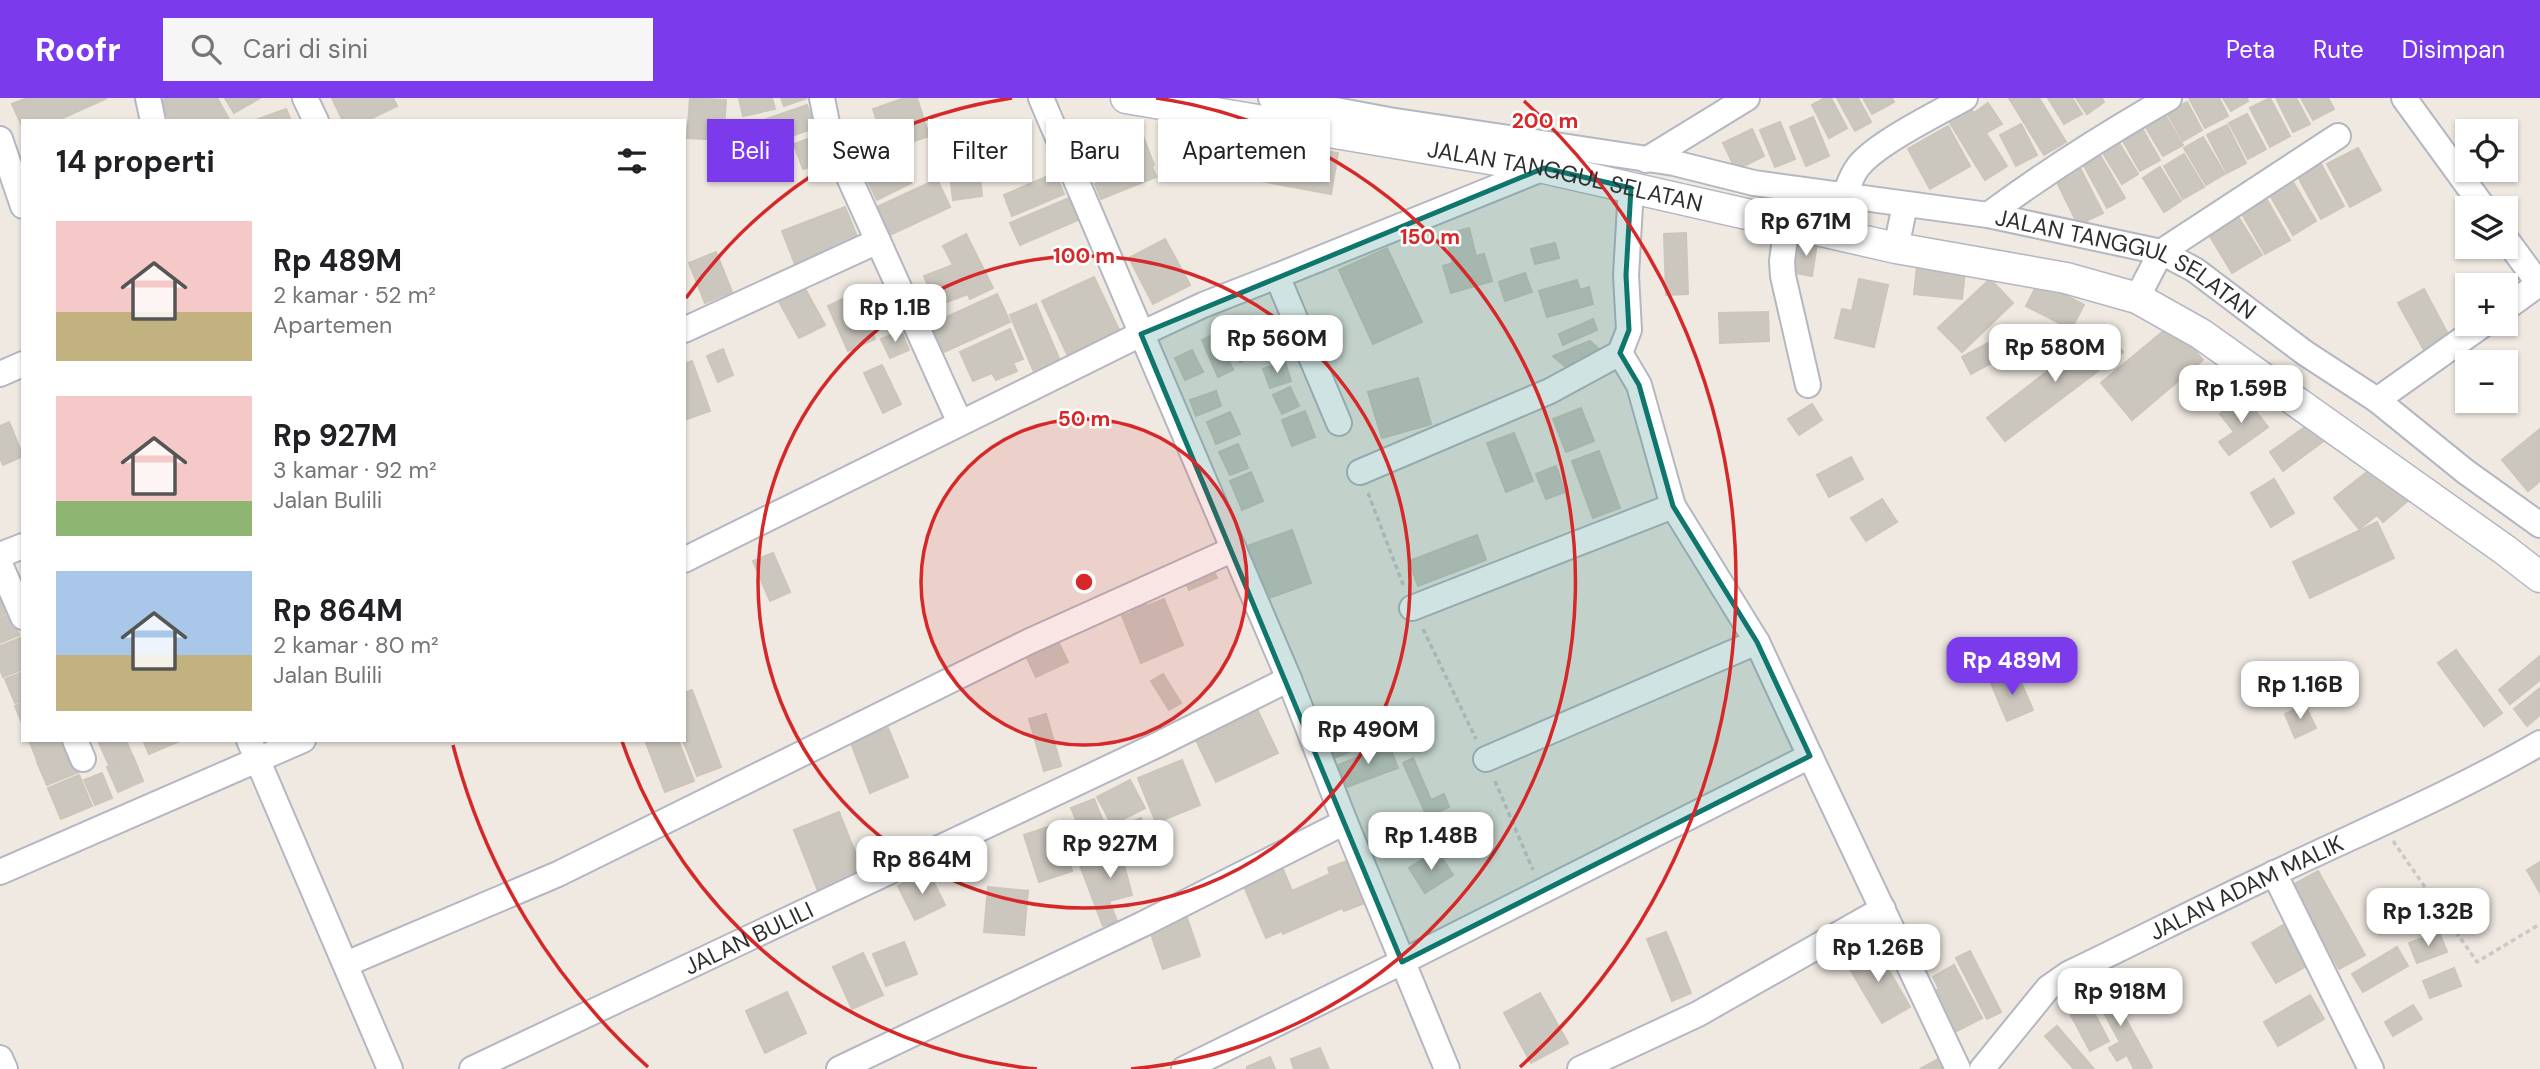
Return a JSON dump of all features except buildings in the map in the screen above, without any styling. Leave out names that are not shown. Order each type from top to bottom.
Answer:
[{"type":"street","points":[[148,98],[153,119]]},
{"type":"street","points":[[305,98],[315,119]]},
{"type":"street","points":[[822,98],[829,133],[960,424]]},
{"type":"street","points":[[1041,98],[1289,678],[1447,1069]]},
{"type":"street","name":"JALAN TANGGUL SELATAN","points":[[1126,98],[1195,104],[1544,167],[1896,248],[2038,272],[2137,298],[2202,334],[2540,578]]},
{"type":"street","name":"JALAN TANGGUL SELATAN","points":[[1272,98],[1389,120],[1674,163],[1754,183],[1988,215],[2161,252],[2195,270],[2305,353],[2377,400],[2466,472],[2540,525]]},
{"type":"street","points":[[1646,160],[1747,98]]},
{"type":"street","points":[[1844,197],[1858,165],[1876,150],[1965,98]]},
{"type":"street","points":[[1988,215],[2041,175],[2169,98]]},
{"type":"street","points":[[2404,98],[2475,196]]},
{"type":"street","points":[[2137,298],[2161,252],[2338,136]]},
{"type":"street","points":[[0,139],[21,200]]},
{"type":"street","points":[[686,558],[1203,305],[1544,167]]},
{"type":"street","points":[[1360,472],[1550,391],[1620,354],[1629,330],[1626,275],[1631,188]]},
{"type":"street","points":[[1896,248],[1905,205]]},
{"type":"street","points":[[1787,223],[1782,261],[1783,276],[1808,386]]},
{"type":"street","points":[[686,329],[878,241]]},
{"type":"street","points":[[2518,255],[2539,283],[2518,299]]},
{"type":"street","points":[[1277,276],[1339,423]]},
{"type":"street","points":[[2377,400],[2467,336]]},
{"type":"street","points":[[1620,354],[1639,385],[1673,506],[1757,642],[1958,1069]]},
{"type":"street","points":[[0,374],[21,365]]},
{"type":"street","points":[[1412,608],[1673,506]]},
{"type":"street","points":[[0,555],[21,547]]},
{"type":"street","points":[[346,964],[558,874],[1042,635],[1234,549]]},
{"type":"street","points":[[0,564],[21,612]]},
{"type":"street","points":[[1486,760],[1757,642]]},
{"type":"street","name":"JALAN BULILI","points":[[472,1069],[1134,756],[1289,678]]},
{"type":"street","points":[[0,872],[254,751],[294,742]]},
{"type":"street","name":"JALAN ADAM MALIK","points":[[1982,1069],[2048,988],[2068,974],[2274,873],[2382,825],[2540,743]]},
{"type":"street","points":[[254,751],[390,1069]]},
{"type":"street","points":[[1184,1069],[1810,756]]},
{"type":"street","points":[[839,1069],[1143,924],[1345,822]]},
{"type":"street","points":[[2274,873],[2371,1069]]},
{"type":"street","points":[[1580,1069],[1698,1014],[1883,909]]},
{"type":"street","points":[[0,1058],[5,1069]]},
{"type":"path","points":[[1360,472],[1412,608],[1486,760],[1542,892]]},
{"type":"path","points":[[2382,825],[2477,962],[2540,924]]},
{"type":"highlighted area","points":[[1544,168],[1631,188],[1626,275],[1629,330],[1620,353],[1639,385],[1673,506],[1757,642],[1810,756],[1402,962],[1141,334]]}]
